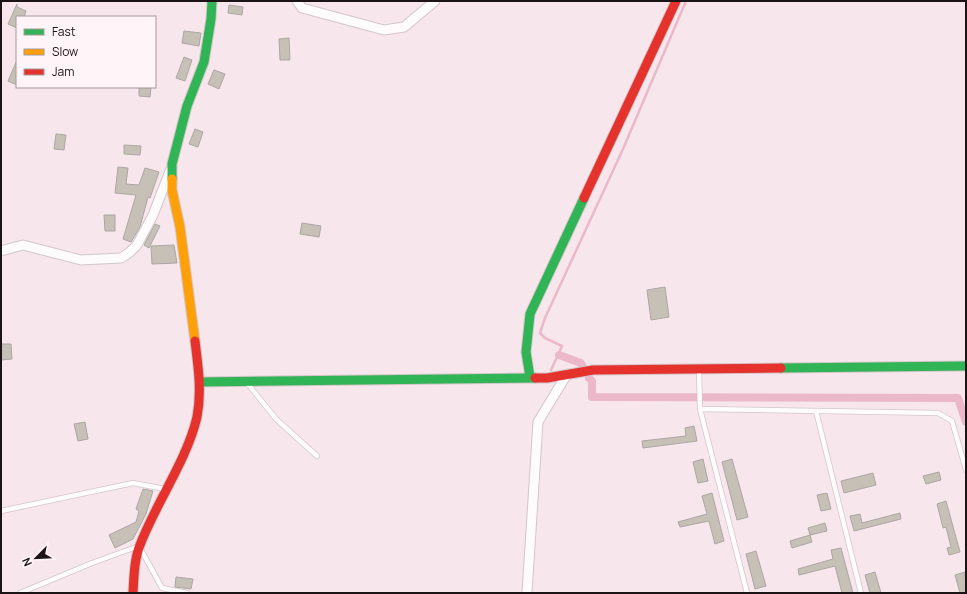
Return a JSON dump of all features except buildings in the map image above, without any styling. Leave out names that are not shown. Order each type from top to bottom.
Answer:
[{"type":"street","points":[[1,251],[24,245],[81,260],[120,258],[130,252],[137,245],[153,215],[172,164],[187,106],[204,62],[211,19],[212,1]]},
{"type":"street","points":[[297,1],[302,8],[384,30],[404,27],[435,1]]},
{"type":"street","points":[[530,377],[526,352],[530,314],[676,1]]},
{"type":"street","points":[[133,593],[134,572],[139,546],[189,442],[197,416],[200,382],[180,227],[172,190],[172,164]]},
{"type":"street","points":[[200,382],[547,378],[593,370],[966,366]]},
{"type":"street","points":[[527,593],[538,422],[567,374]]},
{"type":"lane","points":[[699,369],[700,409],[747,593]]},
{"type":"lane","points":[[246,381],[276,419],[317,456]]},
{"type":"lane","points":[[700,409],[938,413],[952,421],[966,470]]},
{"type":"lane","points":[[816,411],[862,593]]},
{"type":"lane","points":[[1,511],[134,483],[167,490]]},
{"type":"lane","points":[[20,593],[92,563],[139,546],[162,588],[187,593]]},
{"type":"waterway","points":[[551,370],[562,346],[545,338],[540,333],[545,318],[623,149],[686,1]]},
{"type":"waterway","points":[[559,355],[581,363],[582,365]]},
{"type":"waterway","points":[[589,378],[592,381],[592,397],[958,398],[966,422]]},
{"type":"traffic: fast","points":[[172,179],[172,164],[187,106],[204,62],[211,19],[212,1]]},
{"type":"traffic: fast","points":[[530,377],[526,352],[530,314],[584,198]]},
{"type":"traffic: fast","points":[[781,368],[966,366]]},
{"type":"traffic: fast","points":[[200,382],[535,378]]},
{"type":"traffic: slow","points":[[172,179],[172,190],[180,227],[195,341]]},
{"type":"traffic: jam","points":[[584,198],[676,1]]},
{"type":"traffic: jam","points":[[133,593],[135,563],[140,545],[154,513],[179,465],[197,417],[199,388],[195,341]]},
{"type":"traffic: jam","points":[[535,378],[547,378],[593,370],[781,368]]}]
